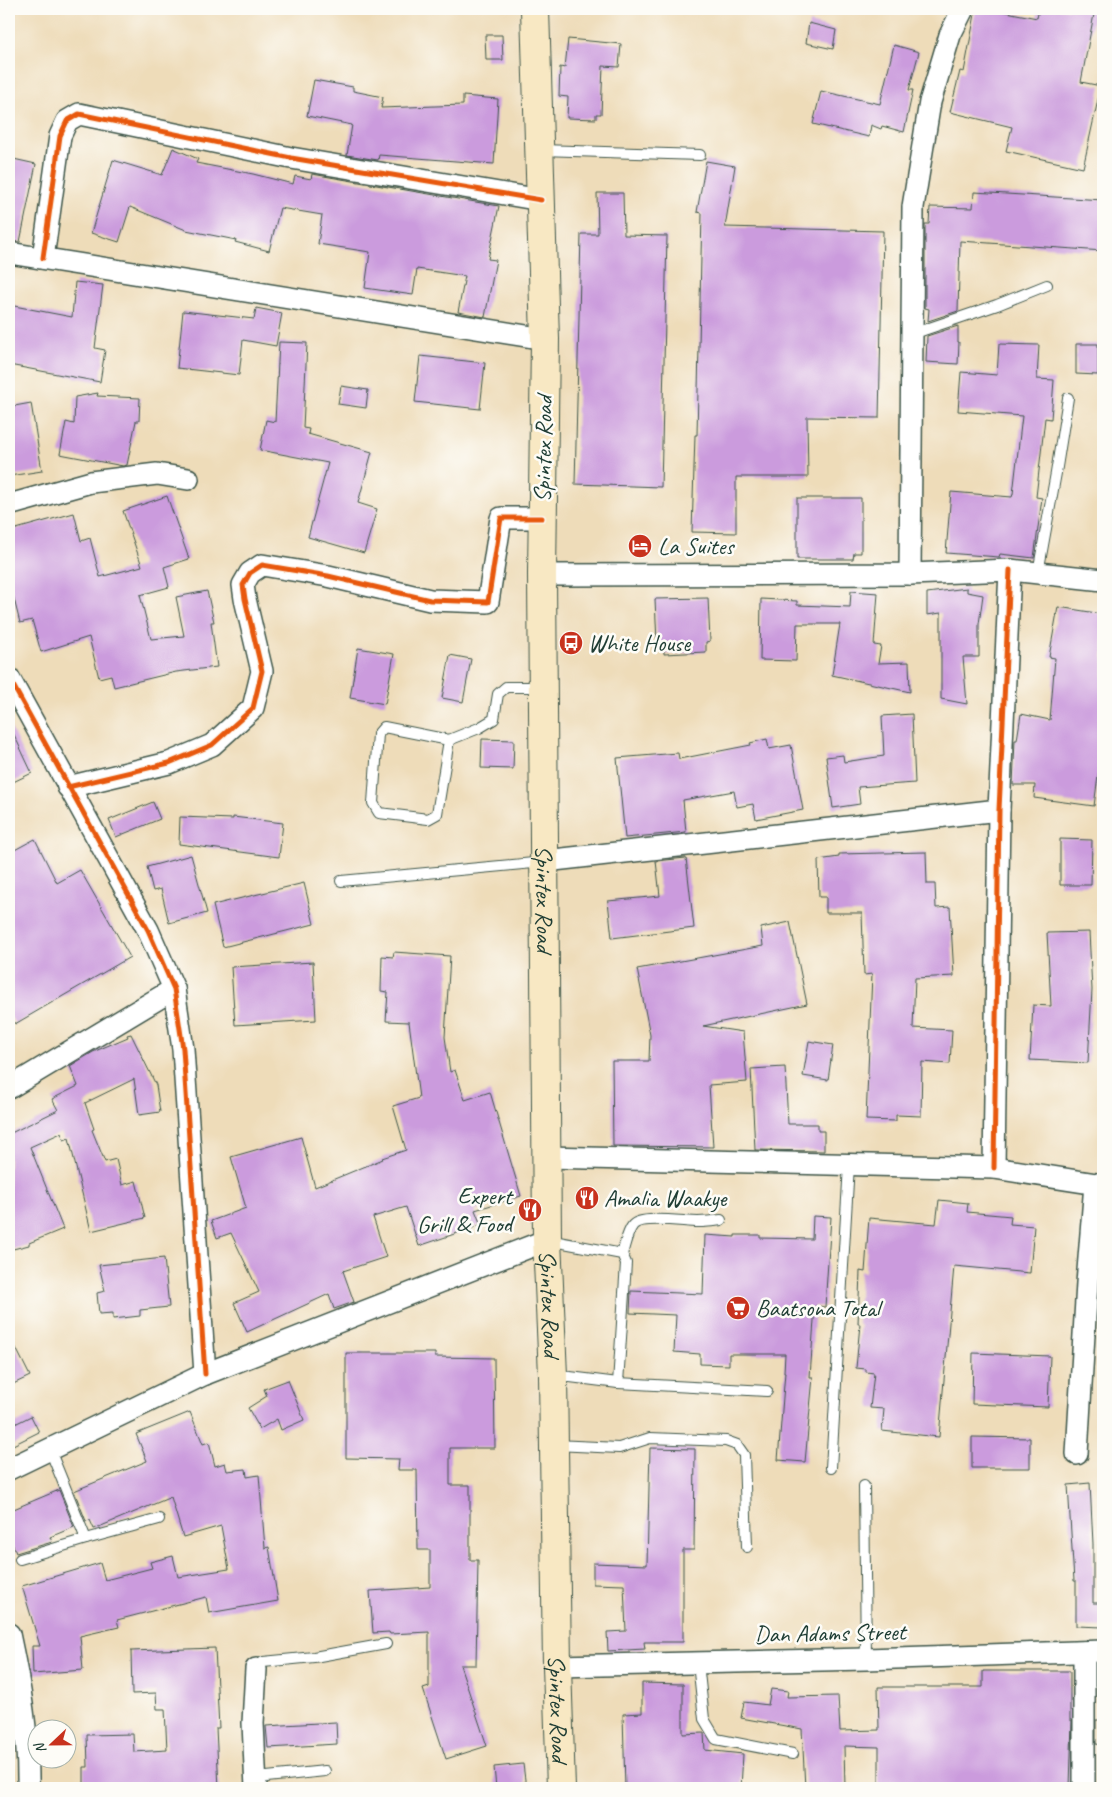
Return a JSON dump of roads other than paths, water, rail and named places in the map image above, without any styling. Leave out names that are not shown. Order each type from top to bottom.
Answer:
[{"type":"main road","name":"Spintex Road","points":[[536,9],[545,339],[542,688],[547,1240],[554,1375],[557,1666],[561,1788]]},
{"type":"street","points":[[910,574],[913,207],[930,102],[950,35],[963,9]]},
{"type":"street","points":[[43,258],[60,136],[67,121],[79,114],[291,158],[541,200]]},
{"type":"street","points":[[9,253],[545,339]]},
{"type":"street","points":[[9,504],[91,482],[158,474],[188,479]]},
{"type":"street","points":[[68,786],[169,763],[212,745],[252,708],[262,671],[243,585],[250,573],[262,565],[328,576],[430,600],[488,602],[501,518],[542,518]]},
{"type":"street","points":[[994,1168],[999,810],[1010,570]]},
{"type":"street","points":[[542,575],[910,574],[1010,570],[1103,580]]},
{"type":"street","points":[[9,678],[148,930],[174,989],[183,1049],[205,1374]]},
{"type":"street","points":[[545,861],[999,810]]},
{"type":"street","points":[[9,1088],[174,989]]},
{"type":"street","points":[[547,1157],[994,1168],[1099,1184],[1087,1283],[1077,1454]]},
{"type":"street","points":[[9,1469],[205,1374],[547,1240]]},
{"type":"street","points":[[9,1634],[20,1685],[28,1788]]},
{"type":"street","points":[[1084,1788],[1094,1651]]},
{"type":"street","name":"Dan Adams Street","points":[[557,1666],[866,1659],[1094,1651]]},
{"type":"street","points":[[256,1669],[254,1723],[256,1783]]},
{"type":"lane","points":[[541,150],[700,155]]},
{"type":"lane","points":[[912,334],[997,306],[1047,285]]},
{"type":"lane","points":[[1038,573],[1068,398]]},
{"type":"lane","points":[[449,740],[437,814],[428,819],[379,813],[373,804],[378,734],[380,730],[384,727],[449,740],[479,728],[494,719],[498,694],[506,687],[542,688]]},
{"type":"lane","points":[[342,880],[545,861]]},
{"type":"lane","points":[[831,1468],[849,1165]]},
{"type":"lane","points":[[618,1383],[626,1272],[626,1263],[622,1254],[633,1225],[638,1221],[700,1222],[721,1220]]},
{"type":"lane","points":[[547,1240],[622,1254]]},
{"type":"lane","points":[[554,1375],[618,1383],[767,1391]]},
{"type":"lane","points":[[554,1445],[619,1448],[650,1438],[726,1441],[737,1445],[744,1455],[747,1547]]},
{"type":"lane","points":[[50,1450],[86,1538]]},
{"type":"lane","points":[[864,1486],[866,1659]]},
{"type":"lane","points":[[20,1559],[86,1538],[159,1519]]},
{"type":"lane","points":[[256,1669],[263,1662],[386,1644]]},
{"type":"lane","points":[[698,1662],[704,1719],[716,1738],[793,1754]]},
{"type":"lane","points":[[256,1783],[325,1771]]},
{"type":"place","name":"La Suites","points":[[640,546]]},
{"type":"place","name":"White House","points":[[571,643]]},
{"type":"place","name":"Amalia Waakye","points":[[587,1198]]},
{"type":"place","name":"Expert Grill & Food","points":[[530,1210]]},
{"type":"place","name":"Baatsona Total","points":[[738,1308]]}]
